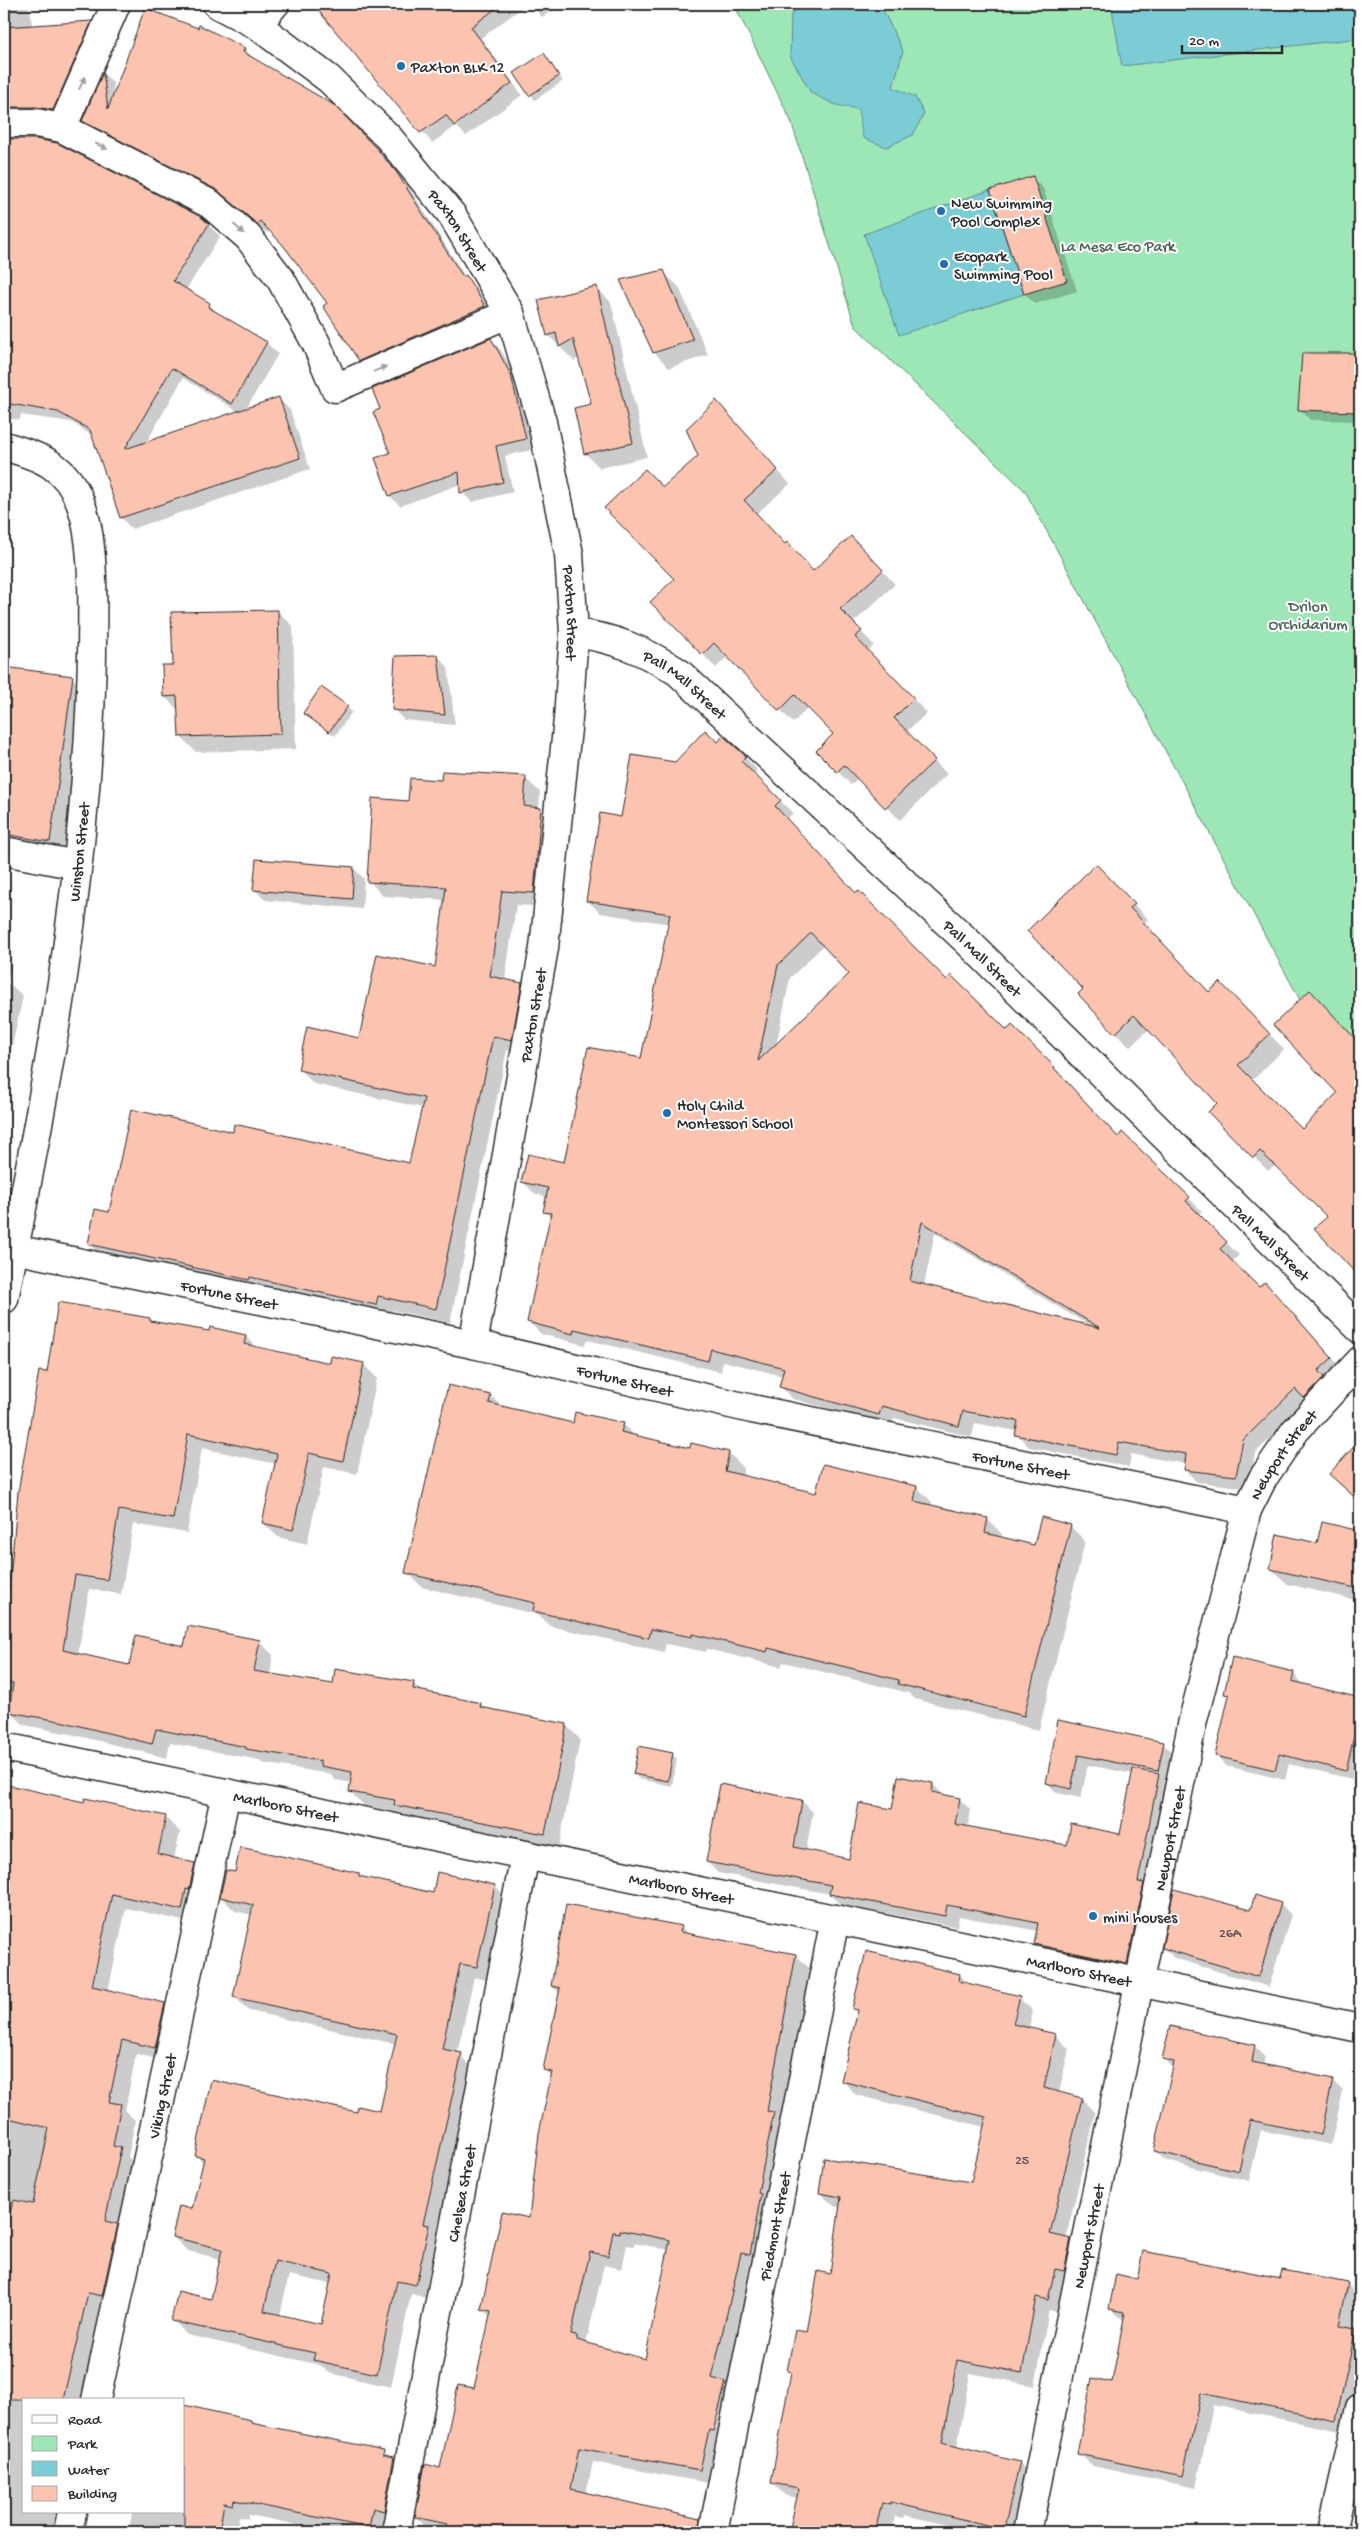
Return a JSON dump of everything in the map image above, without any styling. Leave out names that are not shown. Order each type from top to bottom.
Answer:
[{"type":"street","points":[[62,128],[116,4]]},
{"type":"street","name":"Paxton Street","points":[[217,4],[257,25],[329,80],[389,138],[452,215],[510,313],[542,422],[567,545],[574,633],[568,719],[544,948],[473,1344]]},
{"type":"street","points":[[257,25],[275,4]]},
{"type":"street","points":[[4,123],[36,123],[62,128],[210,204],[248,237],[280,278],[316,343],[335,388],[510,313]]},
{"type":"street","name":"Winston Street","points":[[4,446],[38,456],[65,474],[80,501],[87,523],[90,545],[92,624],[90,733],[62,989],[9,1248],[4,1299]]},
{"type":"street","name":"Pall Mall Street","points":[[574,633],[605,637],[648,653],[678,672],[968,942],[1360,1329]]},
{"type":"street","points":[[4,851],[77,865]]},
{"type":"street","name":"Fortune Street","points":[[9,1248],[473,1344],[752,1408],[1247,1510]]},
{"type":"street","name":"Newport Street","points":[[1027,2532],[1193,1720],[1247,1510],[1263,1478],[1295,1431],[1360,1361]]},
{"type":"street","name":"Marlboro Street","points":[[4,1746],[1360,2028]]},
{"type":"street","name":"Viking Street","points":[[96,2398],[226,1792]]},
{"type":"street","name":"Chelsea Street","points":[[396,2532],[525,1855]]},
{"type":"street","name":"Piedmont Street","points":[[713,2532],[835,1919]]},
{"type":"street","points":[[1332,2532],[1360,2408]]},
{"type":"street","points":[[68,2532],[72,2514]]},
{"type":"green space","name":"La Mesa Eco Park","points":[[734,4],[1360,4],[1360,1111],[1025,491],[855,326],[791,121]]},
{"type":"water","points":[[799,4],[880,4],[903,51],[893,87],[915,97],[924,114],[913,135],[886,147],[863,138],[858,109],[836,105],[811,93],[790,56],[791,15]]},
{"type":"water","points":[[1111,4],[1360,4],[1360,38],[1122,66]]},
{"type":"water","name":"Ecopark Swimming Pool","points":[[990,190],[1024,294],[899,335],[864,234]]},
{"type":"building","points":[[313,4],[502,4],[471,27],[512,83],[454,126],[446,115],[420,133]]},
{"type":"building","points":[[145,8],[198,28],[199,25],[245,48],[243,52],[334,105],[377,149],[397,173],[463,277],[466,275],[485,306],[359,361],[323,306],[327,303],[283,245],[260,221],[257,224],[217,190],[82,121],[103,72],[108,109]]},
{"type":"building","points":[[92,21],[53,110],[36,107],[4,107],[4,27]]},
{"type":"building","points":[[544,53],[559,76],[529,96],[514,73]]},
{"type":"building","points":[[4,139],[35,139],[57,143],[201,217],[209,224],[173,281],[210,303],[208,307],[267,342],[232,404],[172,368],[125,449],[279,397],[300,458],[120,518],[90,430],[58,412],[4,403]]},
{"type":"building","points":[[1033,176],[1067,281],[1024,294],[990,190]]},
{"type":"building","points":[[664,270],[693,340],[653,353],[620,280]]},
{"type":"building","points":[[597,286],[633,443],[584,454],[574,408],[591,404],[573,339],[559,347],[556,333],[547,336],[538,300]]},
{"type":"building","points":[[491,338],[511,375],[526,439],[496,446],[503,482],[460,493],[459,472],[389,496],[375,458],[390,453],[373,412],[380,409],[372,389]]},
{"type":"building","points":[[1302,353],[1358,353],[1357,412],[1298,410]]},
{"type":"building","points":[[716,400],[778,470],[744,500],[785,544],[787,542],[813,571],[851,536],[883,570],[840,609],[862,631],[855,637],[914,698],[894,718],[935,760],[885,808],[844,765],[837,772],[816,751],[833,734],[795,695],[779,711],[714,643],[702,655],[650,602],[674,579],[604,508],[645,469],[663,487],[698,456],[686,429]]},
{"type":"building","points":[[278,610],[281,734],[179,737],[177,696],[163,697],[162,665],[173,665],[171,612]]},
{"type":"building","points":[[438,655],[445,715],[392,710],[395,656]]},
{"type":"building","points":[[4,667],[73,676],[50,842],[4,834]]},
{"type":"building","points":[[321,687],[348,706],[329,732],[303,713]]},
{"type":"building","points":[[705,730],[718,742],[723,736],[746,756],[741,761],[781,800],[775,806],[856,893],[859,891],[947,980],[951,975],[1007,1030],[1012,1025],[1055,1067],[1118,1137],[1122,1132],[1190,1197],[1186,1201],[1227,1242],[1220,1249],[1259,1287],[1265,1282],[1332,1358],[1318,1371],[1324,1377],[1304,1398],[1295,1389],[1243,1440],[1236,1476],[1184,1470],[1186,1454],[1119,1442],[1116,1455],[1015,1435],[1018,1421],[963,1411],[959,1426],[882,1406],[879,1415],[779,1387],[784,1368],[711,1349],[708,1361],[574,1329],[573,1334],[527,1322],[551,1213],[543,1212],[548,1188],[521,1182],[528,1154],[564,1162],[588,1047],[641,1058],[670,914],[586,901],[600,813],[621,817],[632,755],[675,762]],"holes":[[[811,933],[849,974],[758,1061],[778,965]],[[922,1222],[1100,1328],[910,1281]]]},
{"type":"building","points":[[442,771],[526,776],[524,806],[541,808],[534,893],[502,891],[490,976],[522,983],[512,1040],[493,1036],[436,1309],[378,1296],[376,1305],[250,1277],[249,1280],[88,1244],[95,1209],[109,1212],[131,1109],[233,1132],[234,1124],[409,1163],[424,1098],[298,1070],[307,1026],[359,1038],[377,954],[435,967],[446,887],[367,882],[372,798],[408,801],[410,778],[441,780]]},
{"type":"building","points":[[256,859],[354,867],[352,899],[253,890]]},
{"type":"building","points":[[1096,864],[1135,904],[1130,908],[1209,992],[1220,982],[1270,1034],[1238,1065],[1302,1129],[1337,1093],[1273,1025],[1310,990],[1360,1044],[1360,1278],[1314,1228],[1327,1217],[1260,1151],[1253,1158],[1208,1112],[1217,1103],[1134,1015],[1115,1034],[1078,994],[1083,989],[1027,931]]},
{"type":"building","points":[[58,1302],[150,1318],[150,1321],[209,1331],[210,1327],[246,1335],[244,1344],[330,1363],[331,1356],[364,1363],[343,1461],[309,1453],[293,1530],[262,1523],[277,1454],[188,1434],[173,1519],[119,1510],[107,1580],[75,1575],[63,1650],[129,1665],[136,1635],[184,1646],[188,1626],[260,1640],[254,1671],[333,1684],[335,1669],[414,1682],[413,1689],[481,1703],[480,1707],[567,1724],[545,1834],[394,1805],[395,1800],[349,1792],[352,1772],[320,1766],[320,1761],[246,1749],[246,1747],[156,1729],[152,1744],[60,1721],[9,1712],[13,1684],[4,1682],[4,1623],[6,1623],[18,1492],[39,1371],[47,1372]]},
{"type":"building","points":[[448,1385],[491,1395],[489,1403],[573,1423],[575,1412],[624,1423],[621,1432],[690,1448],[691,1443],[729,1452],[725,1471],[816,1493],[823,1464],[917,1486],[914,1501],[988,1518],[985,1533],[1034,1545],[1041,1517],[1071,1525],[1024,1716],[898,1684],[899,1680],[768,1648],[767,1652],[692,1634],[692,1637],[651,1629],[649,1638],[533,1611],[535,1603],[405,1573]]},
{"type":"building","points":[[1360,1440],[1360,1502],[1329,1474]]},
{"type":"building","points":[[1322,1522],[1360,1531],[1360,1589],[1270,1569],[1277,1534],[1317,1543]]},
{"type":"building","points":[[1232,1657],[1294,1672],[1292,1681],[1360,1698],[1360,1710],[1346,1771],[1279,1754],[1275,1770],[1215,1756],[1229,1695],[1224,1694]]},
{"type":"building","points":[[1058,1720],[1164,1742],[1158,1771],[1078,1755],[1071,1789],[1046,1783]]},
{"type":"building","points":[[639,1746],[673,1753],[668,1781],[633,1774]]},
{"type":"building","points":[[1133,1769],[1159,1774],[1138,1882],[1144,1883],[1127,1964],[1034,1944],[1038,1923],[947,1905],[945,1916],[829,1894],[831,1885],[706,1862],[720,1784],[802,1800],[794,1847],[849,1859],[859,1803],[892,1809],[898,1776],[933,1783],[932,1792],[960,1798],[955,1824],[1067,1845],[1071,1824],[1120,1834]]},
{"type":"building","points":[[4,1784],[84,1802],[85,1798],[166,1816],[158,1854],[195,1863],[189,1890],[186,1889],[182,1910],[112,1894],[92,1986],[165,2003],[155,2048],[122,2040],[109,2102],[121,2104],[113,2146],[121,2148],[105,2221],[118,2224],[102,2296],[88,2293],[63,2398],[4,2400],[4,2242],[13,2200],[33,2204],[49,2128],[4,2117]]},
{"type":"building","points":[[240,1847],[359,1873],[359,1876],[433,1893],[437,1872],[495,1885],[477,1967],[460,1964],[442,2049],[462,2053],[423,2224],[429,2225],[416,2285],[397,2281],[377,2374],[313,2360],[315,2353],[171,2321],[178,2291],[211,2299],[222,2249],[172,2237],[179,2206],[192,2209],[204,2158],[195,2156],[211,2080],[357,2112],[358,2106],[380,2111],[397,2034],[233,1997],[253,1905],[220,1897],[226,1870],[235,1872]],"holes":[[[275,2261],[332,2274],[321,2324],[264,2311]]]},
{"type":"building","points":[[1174,1889],[1250,1910],[1255,1895],[1281,1903],[1259,1977],[1162,1948]]},
{"type":"building","points":[[566,1904],[682,1926],[680,1932],[796,1954],[767,2111],[774,2112],[758,2193],[761,2194],[750,2255],[741,2253],[712,2378],[726,2382],[713,2431],[709,2430],[700,2470],[579,2448],[571,2489],[700,2519],[698,2532],[445,2532],[447,2524],[415,2517],[425,2464],[440,2468],[458,2385],[474,2388],[491,2311],[481,2309],[502,2212],[529,2218],[539,2133],[552,2072],[543,2070],[560,1988],[551,1986]],"holes":[[[620,2230],[670,2240],[645,2359],[577,2340],[577,2336],[571,2335],[590,2252],[608,2256],[613,2232],[620,2233]]]},
{"type":"building","points":[[866,1951],[960,1974],[959,1981],[1020,1996],[1013,2024],[1056,2034],[1044,2088],[1082,2098],[1050,2234],[1071,2239],[1064,2271],[1055,2269],[1048,2300],[1036,2297],[1022,2373],[957,2360],[942,2443],[1020,2462],[1004,2529],[890,2502],[890,2505],[882,2503],[875,2532],[789,2532],[799,2488],[771,2483],[791,2372],[787,2371],[795,2330],[807,2332],[818,2271],[830,2274],[841,2197],[819,2193],[824,2158],[971,2182],[986,2117],[841,2081],[858,2010],[852,2009]]},
{"type":"building","points":[[1170,2026],[1255,2045],[1252,2062],[1333,2079],[1321,2135],[1250,2120],[1239,2171],[1154,2151],[1174,2062],[1162,2059]]},
{"type":"building","points":[[1143,2251],[1280,2278],[1282,2270],[1348,2283],[1339,2325],[1356,2328],[1336,2421],[1201,2393],[1183,2476],[1077,2454],[1092,2378],[1112,2382],[1125,2312],[1109,2309],[1116,2274],[1137,2279]]},
{"type":"building","points":[[185,2405],[251,2420],[251,2423],[384,2450],[383,2455],[394,2457],[384,2511],[373,2508],[369,2528],[234,2500],[233,2505],[224,2503],[219,2532],[184,2532]]},
{"type":"place","name":"Paxton BLK 12","points":[[401,66]]},
{"type":"place","name":"New Swimming Pool Complex","points":[[941,211]]},
{"type":"place","name":"Ecopark Swimming Pool","points":[[944,264]]},
{"type":"place","name":"Holy Child Montessori School","points":[[667,1113]]},
{"type":"place","name":"mini houses","points":[[1093,1916]]},
{"type":"park label","name":"Drilon Orchidarium","points":[[1308,614]]}]
